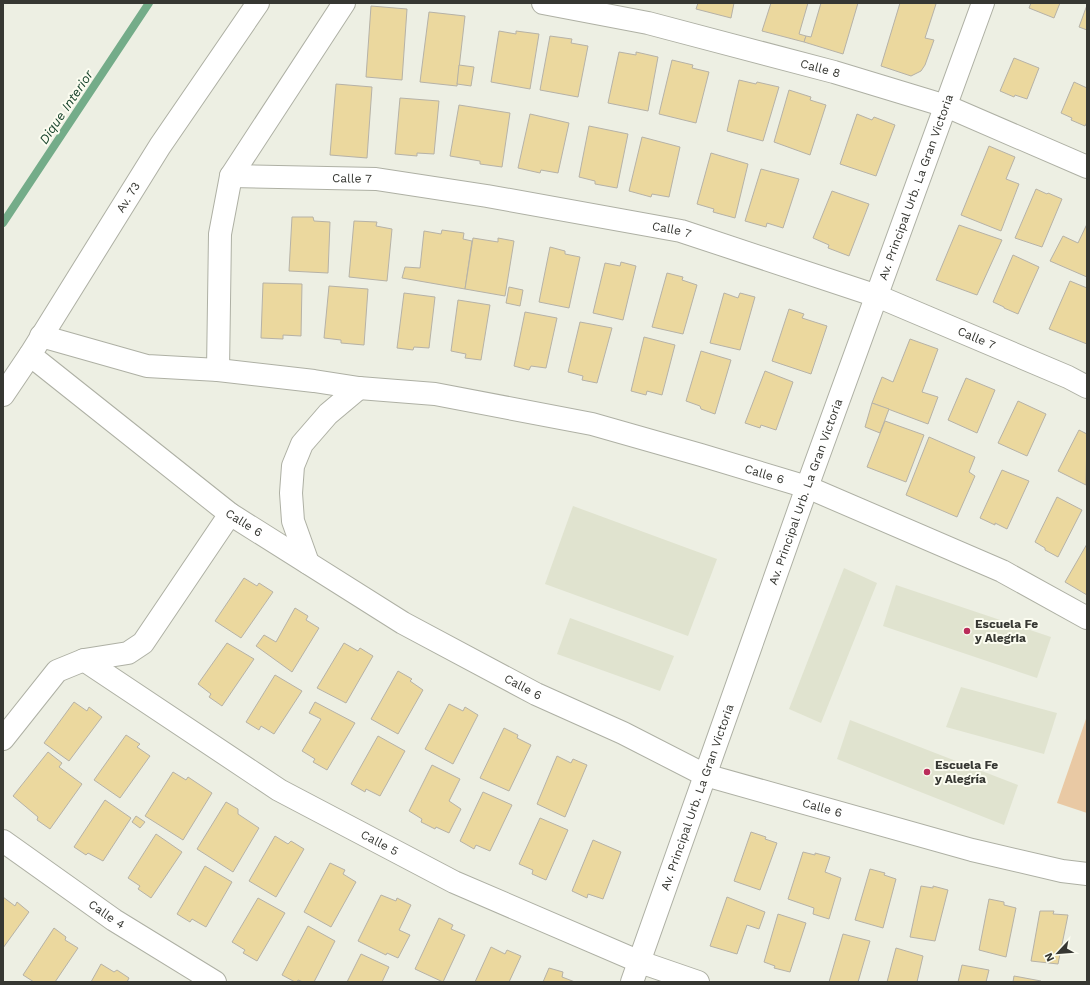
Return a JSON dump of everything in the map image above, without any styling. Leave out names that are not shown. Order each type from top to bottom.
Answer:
[{"type":"street","name":"Av. 73","points":[[3,395],[30,355],[160,146],[258,3]]},
{"type":"street","points":[[218,370],[220,234],[231,176],[344,3]]},
{"type":"street","name":"Calle 8","points":[[543,3],[648,23],[834,72],[946,106],[1087,167]]},
{"type":"street","name":"Av. Principal Urb. La Gran Victoria","points":[[632,982],[808,487],[983,3]]},
{"type":"street","name":"Calle 7","points":[[231,176],[376,179],[487,196],[681,231],[877,296],[1068,377],[1087,387]]},
{"type":"street","name":"Calle 6","points":[[41,336],[147,366],[218,370],[314,381],[359,388],[435,394],[592,424],[808,487],[1002,571],[1087,618]]},
{"type":"street","name":"Calle 6","points":[[30,355],[230,514],[410,627],[536,694],[623,733],[705,775],[972,850],[1062,871],[1087,874]]},
{"type":"street","points":[[308,563],[293,521],[291,493],[293,466],[302,444],[328,414],[359,388]]},
{"type":"street","points":[[3,739],[57,671],[84,660],[128,653],[144,643],[230,514]]},
{"type":"street","name":"Calle 5","points":[[84,660],[279,790],[454,882],[640,962],[698,982]]},
{"type":"street","name":"Calle 4","points":[[3,841],[114,920],[215,982]]},
{"type":"shaded area","points":[[573,506],[717,559],[688,636],[545,584]]},
{"type":"shaded area","points":[[844,568],[877,583],[821,723],[789,709]]},
{"type":"shaded area","name":"Escuela Fe y Alegria","points":[[896,585],[1051,637],[1037,678],[883,626]]},
{"type":"shaded area","points":[[570,618],[674,656],[660,691],[557,654]]},
{"type":"shaded area","name":"Escuela Fe y Alegría","points":[[961,687],[1057,713],[1044,754],[946,727]]},
{"type":"shaded area","points":[[1087,716],[1087,813],[1057,803]]},
{"type":"shaded area","name":"Escuela Fe y Alegría","points":[[850,720],[1018,785],[1004,825],[837,759]]},
{"type":"building","points":[[698,3],[734,3],[731,18],[696,9]]},
{"type":"building","points":[[771,3],[808,3],[799,34],[806,36],[804,42],[762,31]]},
{"type":"building","points":[[821,3],[858,3],[843,54],[804,42],[806,36],[811,37]]},
{"type":"building","points":[[900,3],[936,4],[925,38],[934,40],[925,65],[921,71],[911,76],[881,66]]},
{"type":"building","points":[[1031,3],[1060,3],[1054,18],[1029,8]]},
{"type":"building","points":[[1087,5],[1087,30],[1079,27]]},
{"type":"building","points":[[371,6],[407,9],[402,80],[366,77]]},
{"type":"building","points":[[429,12],[465,16],[457,86],[420,82]]},
{"type":"building","points":[[499,31],[516,34],[516,31],[539,34],[530,89],[491,82]]},
{"type":"building","points":[[550,36],[572,39],[571,43],[588,46],[578,97],[540,90]]},
{"type":"building","points":[[619,52],[636,55],[636,52],[658,57],[648,111],[608,103]]},
{"type":"building","points":[[1014,58],[1039,68],[1027,99],[1015,95],[1014,97],[1000,91]]},
{"type":"building","points":[[672,60],[693,65],[692,68],[709,72],[696,123],[659,114]]},
{"type":"building","points":[[459,65],[474,67],[471,86],[457,84]]},
{"type":"building","points":[[739,80],[779,87],[763,141],[727,131]]},
{"type":"building","points":[[1074,82],[1087,88],[1087,122],[1085,126],[1071,120],[1072,118],[1061,113]]},
{"type":"building","points":[[336,84],[372,87],[367,158],[330,155]]},
{"type":"building","points":[[789,90],[811,97],[810,100],[826,105],[810,155],[774,142]]},
{"type":"building","points":[[400,98],[439,101],[434,154],[417,153],[417,156],[395,154]]},
{"type":"building","points":[[459,105],[510,113],[502,167],[480,164],[480,161],[450,156]]},
{"type":"building","points":[[530,114],[569,123],[558,173],[541,170],[540,173],[518,168]]},
{"type":"building","points":[[857,114],[872,120],[874,117],[895,125],[876,176],[840,164]]},
{"type":"building","points":[[589,126],[628,134],[617,188],[595,184],[595,181],[579,177]]},
{"type":"building","points":[[642,137],[680,147],[669,197],[652,194],[651,197],[629,191]]},
{"type":"building","points":[[989,146],[1015,157],[1006,179],[1019,184],[1001,231],[961,215]]},
{"type":"building","points":[[711,153],[748,164],[735,218],[713,212],[714,209],[697,204]]},
{"type":"building","points":[[761,169],[799,179],[783,228],[767,223],[766,227],[745,221]]},
{"type":"building","points":[[1036,189],[1062,199],[1042,247],[1015,238]]},
{"type":"building","points":[[832,191],[869,204],[849,256],[828,248],[829,245],[813,238]]},
{"type":"building","points":[[292,217],[313,217],[314,221],[330,222],[328,273],[289,271]]},
{"type":"building","points":[[354,221],[377,222],[376,226],[392,229],[387,281],[349,277]]},
{"type":"building","points":[[1087,224],[1087,277],[1050,261],[1063,236],[1078,243]]},
{"type":"building","points":[[959,225],[1002,240],[977,295],[936,280]]},
{"type":"building","points":[[442,230],[464,233],[463,239],[472,241],[465,289],[402,278],[405,267],[420,268],[424,231],[441,234]]},
{"type":"building","points":[[473,238],[498,242],[498,238],[514,241],[505,296],[465,289]]},
{"type":"building","points":[[550,247],[565,251],[565,254],[580,257],[569,308],[539,302]]},
{"type":"building","points":[[1013,255],[1039,267],[1018,314],[993,302]]},
{"type":"building","points":[[621,262],[636,266],[623,320],[593,313],[605,263],[620,266]]},
{"type":"building","points":[[667,273],[683,277],[682,280],[697,285],[683,334],[652,327]]},
{"type":"building","points":[[1070,281],[1087,288],[1087,344],[1049,329]]},
{"type":"building","points":[[263,283],[302,284],[301,336],[283,335],[283,339],[261,338]]},
{"type":"building","points":[[329,286],[368,289],[364,345],[341,343],[341,340],[324,338]]},
{"type":"building","points":[[509,287],[523,290],[520,306],[506,303]]},
{"type":"building","points":[[404,293],[435,297],[429,348],[414,347],[413,350],[397,348]]},
{"type":"building","points":[[724,293],[738,298],[740,293],[755,297],[740,350],[710,343]]},
{"type":"building","points":[[458,300],[490,305],[481,360],[465,358],[466,354],[451,351]]},
{"type":"building","points":[[789,309],[804,314],[802,318],[827,326],[811,374],[772,361]]},
{"type":"building","points":[[525,312],[557,318],[546,368],[531,366],[529,370],[514,366]]},
{"type":"building","points":[[580,322],[612,328],[597,383],[582,380],[583,376],[568,372]]},
{"type":"building","points":[[644,337],[675,345],[662,395],[647,391],[646,395],[631,391]]},
{"type":"building","points":[[910,339],[938,349],[922,392],[938,397],[928,424],[872,403],[882,377],[893,382]]},
{"type":"building","points":[[701,351],[731,360],[715,414],[686,401]]},
{"type":"building","points":[[765,371],[793,382],[776,430],[761,425],[760,428],[745,423]]},
{"type":"building","points":[[966,378],[995,390],[977,433],[948,420]]},
{"type":"building","points":[[1018,401],[1046,414],[1027,456],[998,443]]},
{"type":"building","points":[[872,403],[889,409],[880,433],[865,427]]},
{"type":"building","points":[[885,421],[924,435],[906,482],[867,467]]},
{"type":"building","points":[[1079,430],[1087,434],[1086,485],[1058,471]]},
{"type":"building","points":[[929,437],[975,457],[969,472],[975,476],[957,517],[906,495]]},
{"type":"building","points":[[1002,470],[1029,481],[1007,529],[980,518]]},
{"type":"building","points":[[1057,497],[1082,510],[1058,557],[1045,550],[1045,548],[1035,542]]},
{"type":"building","points":[[1087,544],[1087,595],[1065,582]]},
{"type":"building","points":[[244,578],[257,586],[259,583],[273,592],[241,638],[215,621]]},
{"type":"building","points":[[295,608],[308,616],[306,620],[319,628],[292,672],[256,646],[264,635],[276,642]]},
{"type":"building","points":[[227,643],[254,659],[222,706],[209,697],[211,694],[198,684]]},
{"type":"building","points":[[344,643],[358,651],[360,648],[373,656],[346,703],[317,688]]},
{"type":"building","points":[[398,671],[412,679],[410,681],[423,690],[398,734],[371,719]]},
{"type":"building","points":[[275,675],[302,691],[274,734],[261,726],[259,730],[246,722]]},
{"type":"building","points":[[74,702],[87,711],[89,707],[102,717],[69,761],[44,743]]},
{"type":"building","points":[[315,702],[355,723],[327,770],[313,762],[315,759],[302,751],[321,719],[309,713]]},
{"type":"building","points":[[449,704],[463,711],[465,707],[478,715],[453,764],[425,749]]},
{"type":"building","points":[[504,728],[518,735],[517,738],[531,745],[509,791],[480,778]]},
{"type":"building","points":[[126,735],[140,744],[137,747],[150,756],[120,798],[94,780]]},
{"type":"building","points":[[378,736],[405,751],[380,796],[366,789],[365,792],[351,784]]},
{"type":"building","points":[[48,752],[62,763],[59,767],[82,784],[50,829],[37,820],[38,817],[13,796]]},
{"type":"building","points":[[557,756],[571,763],[573,759],[587,765],[565,817],[537,804]]},
{"type":"building","points":[[432,765],[460,779],[449,801],[461,809],[449,833],[436,827],[435,829],[421,822],[422,819],[409,811]]},
{"type":"building","points":[[173,772],[186,780],[188,777],[212,793],[183,840],[145,816]]},
{"type":"building","points":[[483,792],[512,805],[490,851],[476,845],[474,849],[460,841]]},
{"type":"building","points":[[105,800],[131,818],[103,861],[88,853],[86,855],[74,847]]},
{"type":"building","points":[[226,802],[238,809],[238,814],[259,828],[233,872],[197,849]]},
{"type":"building","points":[[136,816],[145,822],[140,828],[132,822]]},
{"type":"building","points":[[540,818],[568,830],[546,880],[532,874],[533,870],[519,864]]},
{"type":"building","points":[[751,832],[766,837],[765,839],[777,843],[760,890],[734,881]]},
{"type":"building","points":[[156,834],[182,852],[151,898],[138,889],[140,886],[128,878]]},
{"type":"building","points":[[275,836],[288,844],[291,841],[304,849],[276,897],[249,881]]},
{"type":"building","points":[[593,840],[621,852],[603,899],[588,894],[587,898],[572,891]]},
{"type":"building","points":[[803,852],[815,855],[815,853],[830,857],[825,872],[841,878],[829,919],[813,914],[814,908],[788,899]]},
{"type":"building","points":[[330,863],[345,870],[343,874],[356,882],[331,927],[304,912]]},
{"type":"building","points":[[205,866],[232,882],[206,927],[192,919],[190,922],[177,914]]},
{"type":"building","points":[[870,869],[885,873],[884,875],[896,879],[883,928],[855,920]]},
{"type":"building","points":[[921,886],[933,888],[933,886],[948,890],[935,941],[910,937]]},
{"type":"building","points":[[381,895],[396,901],[397,898],[411,905],[399,930],[410,935],[398,958],[387,953],[386,955],[358,941]]},
{"type":"building","points":[[3,897],[15,906],[17,902],[29,912],[3,948]]},
{"type":"building","points":[[727,897],[765,912],[759,929],[747,925],[737,954],[710,946]]},
{"type":"building","points":[[258,898],[285,913],[257,961],[243,953],[245,950],[232,942]]},
{"type":"building","points":[[989,899],[1004,902],[1004,905],[1016,908],[1006,957],[979,950]]},
{"type":"building","points":[[1040,911],[1054,911],[1053,914],[1068,915],[1058,964],[1031,961]]},
{"type":"building","points":[[778,914],[806,923],[790,972],[774,968],[775,966],[764,962]]},
{"type":"building","points":[[439,918],[453,925],[451,929],[465,935],[443,982],[415,969]]},
{"type":"building","points":[[308,926],[335,941],[314,982],[303,982],[298,980],[295,982],[282,975]]},
{"type":"building","points":[[54,928],[66,937],[65,940],[78,948],[55,982],[34,982],[23,975]]},
{"type":"building","points":[[843,934],[870,941],[858,982],[829,982]]},
{"type":"building","points":[[491,947],[505,954],[507,950],[521,956],[509,982],[475,982]]},
{"type":"building","points":[[896,948],[923,956],[917,982],[887,982]]},
{"type":"building","points":[[361,954],[389,967],[382,982],[347,982]]},
{"type":"building","points":[[101,964],[114,972],[117,970],[129,978],[127,982],[91,982]]},
{"type":"building","points":[[962,965],[989,970],[986,982],[958,982]]},
{"type":"building","points":[[549,968],[563,972],[562,977],[575,982],[543,982]]},
{"type":"building","points":[[1014,976],[1041,981],[1041,982],[1013,982]]},
{"type":"waterway","name":"Dique Interior","points":[[3,223],[149,3]]},
{"type":"place","name":"Escuela Fe y Alegria","points":[[967,631]]},
{"type":"place","name":"Escuela Fe y Alegría","points":[[927,772]]}]
